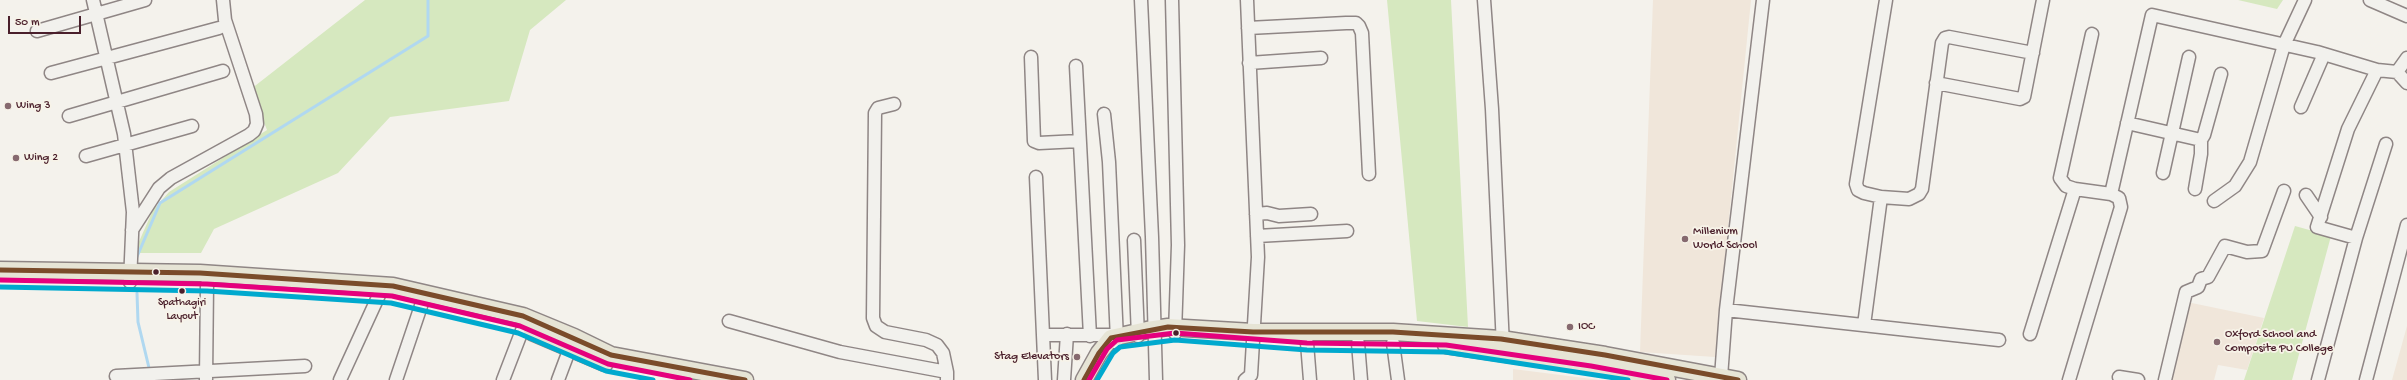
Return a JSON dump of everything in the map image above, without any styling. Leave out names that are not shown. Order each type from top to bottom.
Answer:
[{"type":"main road","points":[[0,270],[130,277],[393,286],[523,316],[572,342],[608,364],[690,380]]},
{"type":"main road","points":[[0,280],[130,277]]},
{"type":"main road","points":[[209,279],[379,295],[422,303],[523,328],[612,355],[745,380]]},
{"type":"main road","points":[[1084,380],[1099,353],[1115,339],[1156,331],[1253,336],[1307,343],[1393,343],[1503,347],[1605,355],[1738,380]]},
{"type":"main road","points":[[1253,336],[1393,332],[1503,347],[1591,366],[1667,380]]},
{"type":"main road","points":[[1089,380],[1097,363],[1115,339]]},
{"type":"street","points":[[93,0],[126,144],[133,212],[130,277]]},
{"type":"street","points":[[37,31],[145,0]]},
{"type":"street","points":[[132,230],[159,188],[171,178],[249,135],[254,131],[257,124],[256,114],[224,20],[223,0]]},
{"type":"street","points":[[1141,0],[1156,331],[1156,380]]},
{"type":"street","points":[[1172,0],[1178,245],[1176,331]]},
{"type":"street","points":[[1245,380],[1251,375],[1258,257],[1247,0]]},
{"type":"street","points":[[1484,0],[1492,109],[1503,347]]},
{"type":"street","points":[[1721,377],[1726,310],[1763,0]]},
{"type":"street","points":[[1886,0],[1856,184],[1858,190],[1864,193],[1880,197],[1910,199],[1919,194],[1922,189],[1942,43],[1945,38],[1950,37],[2033,53]]},
{"type":"street","points":[[1936,83],[2020,99],[2026,94],[2042,0]]},
{"type":"street","points":[[2214,201],[2235,186],[2250,162],[2284,45],[2304,0]]},
{"type":"street","points":[[2370,0],[2407,16]]},
{"type":"street","points":[[2111,194],[2152,15],[2324,54],[2377,70],[2397,72],[2407,83]]},
{"type":"street","points":[[1248,28],[1346,23],[1356,23],[1359,26],[1362,33],[1370,174]]},
{"type":"street","points":[[51,73],[219,28]]},
{"type":"street","points":[[2070,380],[2121,207],[2118,198],[2111,194],[2075,189],[2066,186],[2060,178],[2092,34]]},
{"type":"street","points":[[2301,107],[2324,54]]},
{"type":"street","points":[[1031,57],[1034,140],[1039,143],[1079,141]]},
{"type":"street","points":[[2163,173],[2189,57]]},
{"type":"street","points":[[1249,63],[1321,58]]},
{"type":"street","points":[[2397,72],[2407,58]]},
{"type":"street","points":[[1076,66],[1090,336]]},
{"type":"street","points":[[2356,238],[2317,227],[2348,129],[2377,70]]},
{"type":"street","points":[[69,116],[223,71]]},
{"type":"street","points":[[2195,189],[2201,154],[2201,140],[2221,74]]},
{"type":"street","points":[[729,321],[840,352],[947,376],[943,353],[937,345],[926,340],[885,332],[876,326],[873,318],[875,113],[878,108],[894,104]]},
{"type":"street","points":[[1104,114],[1109,162],[1115,339]]},
{"type":"street","points":[[2127,123],[2201,140]]},
{"type":"street","points":[[86,156],[192,126]]},
{"type":"street","points":[[2318,380],[2356,238],[2386,144]]},
{"type":"street","points":[[1036,177],[1045,380]]},
{"type":"street","points":[[2030,334],[2075,189]]},
{"type":"street","points":[[2166,380],[2186,292],[2198,287],[2201,279],[2208,277],[2225,246],[2247,252],[2262,251],[2284,191]]},
{"type":"street","points":[[2306,195],[2321,217]]},
{"type":"street","points":[[1864,325],[1880,197]]},
{"type":"street","points":[[1256,214],[1267,213],[1279,216],[1311,214]]},
{"type":"street","points":[[2366,380],[2407,226]]},
{"type":"street","points":[[1257,236],[1347,231]]},
{"type":"street","points":[[1134,240],[1138,334]]},
{"type":"street","points":[[206,376],[209,279]]},
{"type":"street","points":[[340,380],[379,295]]},
{"type":"street","points":[[396,380],[422,303]]},
{"type":"street","points":[[1726,310],[1999,340]]},
{"type":"street","points":[[503,380],[523,328]]},
{"type":"street","points":[[1064,380],[1067,334]]},
{"type":"street","points":[[1044,335],[1110,335],[1115,339]]},
{"type":"street","points":[[558,380],[572,342]]},
{"type":"street","points":[[1307,343],[1310,380]]},
{"type":"street","points":[[1358,343],[1361,380]]},
{"type":"street","points":[[1393,343],[1398,380]]},
{"type":"street","points":[[116,376],[206,376],[305,366]]},
{"type":"street","points":[[2119,376],[2138,380]]},
{"type":"shaded area","name":"Millenium World School","points":[[1653,0],[1751,0],[1715,357],[1640,352]]},
{"type":"shaded area","name":"Oxford School and Composite PU College","points":[[2187,302],[2264,318],[2247,370],[2218,365],[2214,380],[2170,380]]},
{"type":"shaded area","points":[[2407,326],[2407,380],[2392,380]]},
{"type":"shaded area","points":[[1513,369],[1600,380],[1513,380]]},
{"type":"green space","points":[[365,0],[566,0],[530,30],[509,101],[390,117],[338,173],[214,229],[201,253],[134,253],[153,210],[169,192],[267,130],[251,89]]},
{"type":"green space","points":[[1387,0],[1451,0],[1468,327],[1417,321]]},
{"type":"green space","points":[[2238,0],[2283,0],[2277,9]]},
{"type":"green space","points":[[2295,226],[2331,236],[2292,380],[2244,380]]},
{"type":"waterway","points":[[136,259],[160,203],[428,36],[428,0]]},
{"type":"waterway","points":[[137,293],[138,322],[150,372]]},
{"type":"transit line","points":[[0,270],[200,273],[393,286],[523,316],[611,355],[745,380]]},
{"type":"transit line","points":[[0,280],[207,284],[392,296],[520,326],[608,364],[690,380]]},
{"type":"transit line","points":[[0,287],[207,291],[391,303],[518,333],[606,371],[653,380]]},
{"type":"transit line","points":[[1084,380],[1099,353],[1111,338],[1168,327],[1253,332],[1393,332],[1501,339],[1605,355],[1738,380]]},
{"type":"transit line","points":[[1089,380],[1107,349],[1117,340],[1175,333],[1307,343],[1446,345],[1591,366],[1667,380]]},
{"type":"transit line","points":[[1097,380],[1113,353],[1120,347],[1175,340],[1307,350],[1445,352],[1628,380]]},
{"type":"place","name":"Wing 3","points":[[8,106]]},
{"type":"place","name":"Wing 2","points":[[16,158]]},
{"type":"place","name":"Millenium World School","points":[[1685,239]]},
{"type":"place","name":"Spathagiri Layout","points":[[182,291]]},
{"type":"place","name":"IOC","points":[[1570,327]]},
{"type":"place","name":"Oxford School and Composite PU College","points":[[2217,342]]},
{"type":"place","name":"Stag Elevators","points":[[1077,357]]}]
